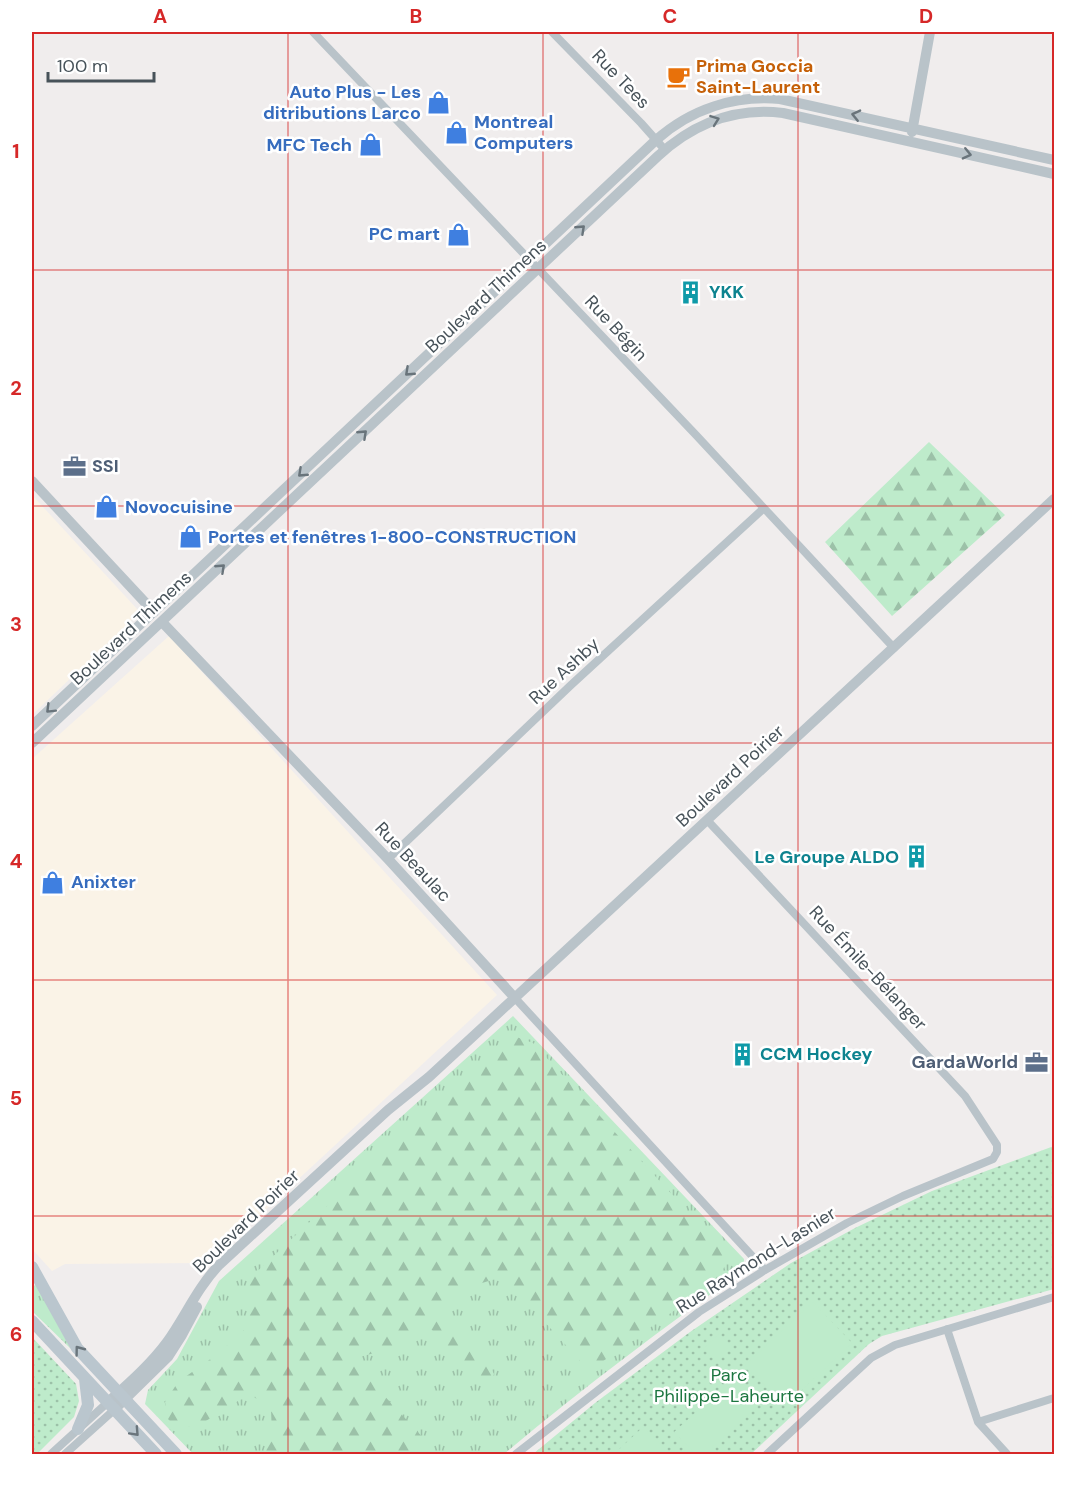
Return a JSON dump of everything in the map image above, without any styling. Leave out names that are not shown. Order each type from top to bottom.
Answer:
[{"type":"main road","points":[[33,1271],[77,1348],[176,1455]]},
{"type":"main road","points":[[32,1321],[156,1455]]},
{"type":"main road","points":[[78,1429],[88,1405],[85,1379]]},
{"type":"street","name":"Rue Bégin","points":[[313,32],[894,648]]},
{"type":"street","name":"Rue Tees","points":[[552,32],[665,150]]},
{"type":"street","points":[[910,141],[930,32]]},
{"type":"street","name":"Boulevard Thimens","points":[[32,726],[656,140],[681,121],[703,110],[731,101],[756,98],[803,103],[1054,160]]},
{"type":"street","name":"Boulevard Thimens","points":[[32,743],[665,150],[686,134],[708,122],[726,116],[754,111],[792,114],[1054,174]]},
{"type":"street","points":[[459,325],[468,335]]},
{"type":"street","points":[[391,389],[400,399]]},
{"type":"street","name":"Rue Beaulac","points":[[32,481],[162,622],[388,859],[765,1270]]},
{"type":"street","name":"Boulevard Poirier","points":[[64,1455],[121,1397],[162,1348],[204,1282],[215,1270],[388,1110],[429,1077],[515,998],[1054,499]]},
{"type":"street","name":"Rue Ashby","points":[[388,859],[571,686],[764,509]]},
{"type":"street","name":"Rue Émile-Bélanger","points":[[707,820],[965,1096],[998,1145]]},
{"type":"street","name":"Rue Raymond-Lasnier","points":[[516,1455],[699,1312],[765,1270],[848,1223],[894,1200],[993,1159],[998,1152],[998,1145]]},
{"type":"street","points":[[767,1455],[871,1358],[895,1345],[1054,1297]]},
{"type":"street","points":[[947,1329],[978,1422],[1007,1455]]},
{"type":"street","points":[[978,1422],[1054,1398]]},
{"type":"street","name":"Boulevard Poirier","points":[[51,1455],[78,1429],[111,1406]]},
{"type":"shaded area","points":[[32,495],[138,610],[137,615],[32,715]]},
{"type":"shaded area","points":[[169,636],[497,995],[252,1222],[204,1263],[65,1264],[52,1271],[32,1249],[32,759]]},
{"type":"green space","points":[[929,442],[1005,515],[892,616],[825,542]]},
{"type":"green space","points":[[513,1016],[744,1259],[744,1270],[562,1406],[504,1454],[193,1454],[145,1404],[148,1390],[177,1359],[219,1281]]},
{"type":"green space","points":[[511,1035],[533,1043],[723,1250],[726,1262],[720,1278],[599,1364],[582,1363],[513,1287],[495,1279],[456,1291],[439,1307],[439,1313],[485,1358],[494,1374],[492,1379],[477,1379],[435,1332],[428,1328],[390,1349],[359,1357],[355,1364],[427,1442],[430,1454],[263,1454],[272,1436],[271,1409],[254,1397],[246,1396],[201,1424],[178,1429],[168,1419],[165,1402],[178,1382],[219,1353],[245,1329],[249,1311],[248,1280]]},
{"type":"green space","name":"Parc Philippe-Laheurte","points":[[1054,1146],[1054,1289],[882,1336],[869,1344],[751,1454],[533,1454],[595,1403],[690,1332],[791,1263],[855,1228],[932,1191]]},
{"type":"green space","points":[[36,1284],[71,1349],[32,1311],[32,1288]]},
{"type":"green space","points":[[813,1302],[852,1343],[785,1406],[745,1365]]},
{"type":"green space","points":[[719,1334],[730,1345],[714,1359],[703,1349]]},
{"type":"green space","points":[[32,1337],[76,1384],[79,1401],[74,1417],[37,1454],[32,1454]]},
{"type":"green space","points":[[735,1377],[760,1404],[705,1454],[695,1454],[674,1432]]},
{"type":"green space","points":[[643,1427],[671,1454],[614,1454]]},
{"type":"place","name":"Prima Goccia Saint-Laurent","points":[[678,76]]},
{"type":"place","name":"Auto Plus - Les ditributions Larco","points":[[439,102]]},
{"type":"place","name":"Montreal Computers","points":[[456,132]]},
{"type":"place","name":"MFC Tech","points":[[370,145]]},
{"type":"place","name":"PC mart","points":[[458,234]]},
{"type":"place","name":"YKK","points":[[691,292]]},
{"type":"place","name":"SSI","points":[[74,466]]},
{"type":"place","name":"Novocuisine","points":[[107,507]]},
{"type":"place","name":"Portes et fenêtres 1-800-CONSTRUCTION","points":[[190,537]]},
{"type":"place","name":"Le Groupe ALDO","points":[[917,857]]},
{"type":"place","name":"Anixter","points":[[53,882]]},
{"type":"place","name":"CCM Hockey","points":[[742,1054]]},
{"type":"place","name":"GardaWorld","points":[[1036,1062]]}]
